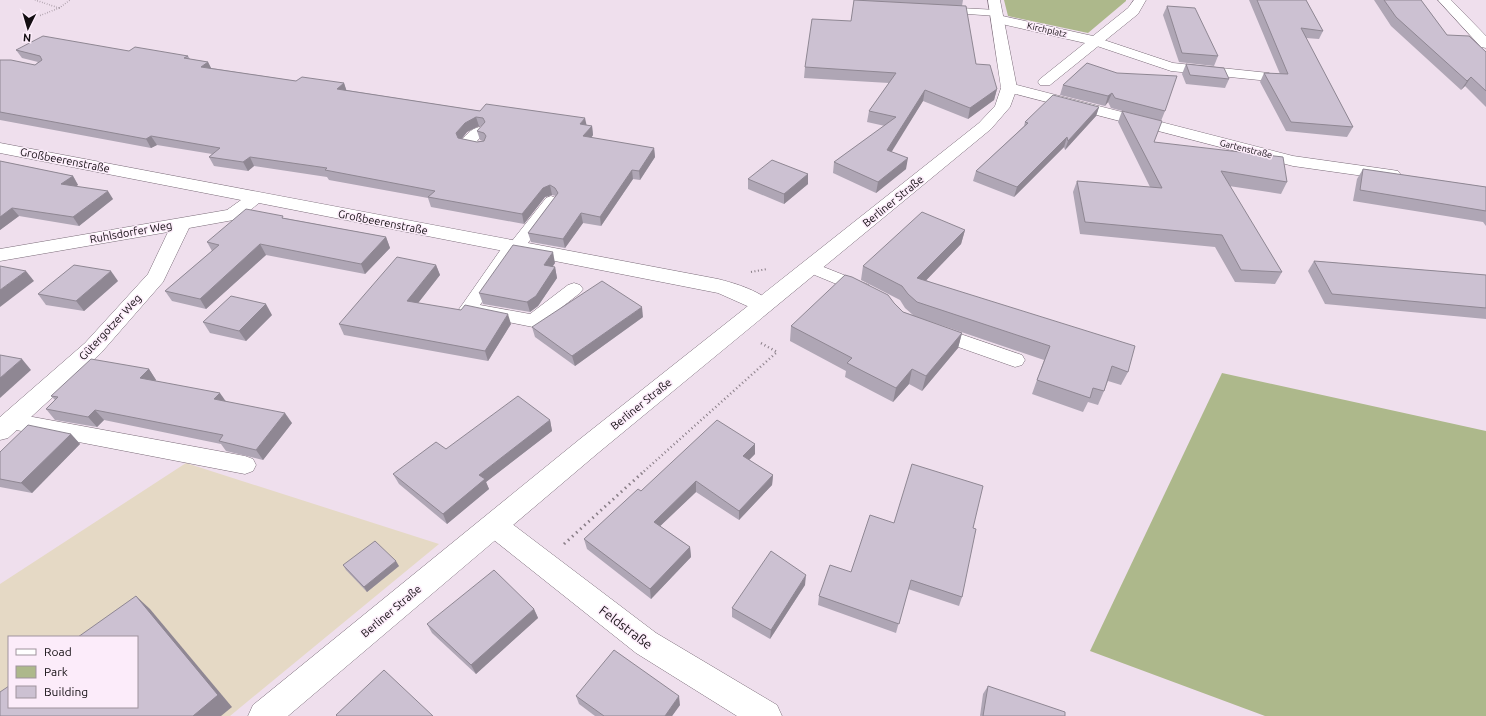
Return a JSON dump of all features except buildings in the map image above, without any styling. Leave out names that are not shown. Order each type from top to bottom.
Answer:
[{"type":"street","points":[[1045,82],[1133,11],[1140,0]]},
{"type":"street","points":[[1444,0],[1486,44]]},
{"type":"street","points":[[996,11],[1009,88]]},
{"type":"street","name":"Kirchplatz","points":[[996,11],[1095,41]]},
{"type":"street","name":"Gartenstraße","points":[[1009,88],[1293,161],[1409,178]]},
{"type":"street","name":"Berliner Straße","points":[[264,716],[589,446],[985,126],[1002,107],[1009,88]]},
{"type":"street","name":"Großbeerenstraße","points":[[0,148],[718,286],[733,290],[763,306]]},
{"type":"street","name":"Ruhlsdorfer Weg","points":[[0,255],[233,215],[256,197]]},
{"type":"street","name":"Gütergotzer Weg","points":[[6,426],[93,348],[156,278],[182,223]]},
{"type":"street","name":"Feldstraße","points":[[494,525],[646,643],[766,716]]},
{"type":"lane","points":[[932,10],[996,11]]},
{"type":"lane","points":[[1095,41],[1171,67],[1269,77]]},
{"type":"lane","points":[[479,131],[467,143],[480,146]]},
{"type":"lane","points":[[551,201],[514,247],[468,309],[533,321],[574,289]]},
{"type":"lane","points":[[811,267],[875,295]]},
{"type":"lane","points":[[921,326],[1015,360]]},
{"type":"lane","points":[[6,426],[245,465]]},
{"type":"path","points":[[35,0],[59,8]]},
{"type":"path","points":[[39,16],[59,8],[70,0]]},
{"type":"path","points":[[543,563],[777,352],[758,341]]},
{"type":"shaded area","points":[[186,463],[439,544],[230,716],[0,716],[0,584]]},
{"type":"green space","points":[[1004,0],[1126,1],[1088,33],[1008,16]]},
{"type":"green space","points":[[1222,373],[1486,431],[1486,716],[1265,716],[1090,651]]}]
